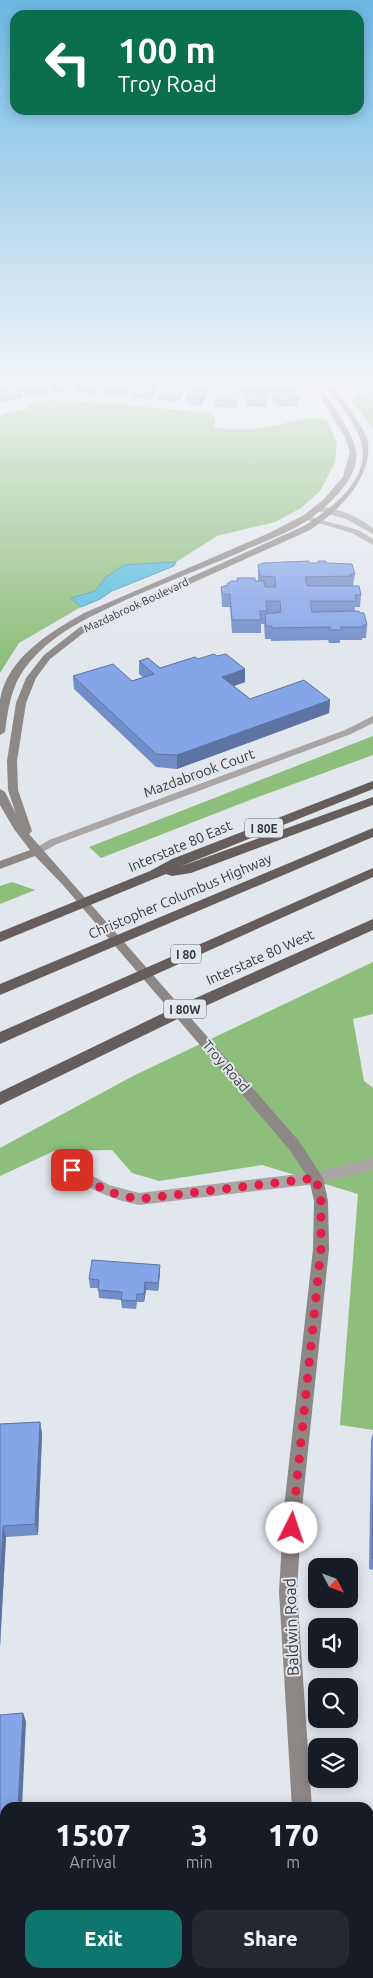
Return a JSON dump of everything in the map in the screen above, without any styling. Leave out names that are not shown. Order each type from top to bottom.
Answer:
[{"type":"highway","name":"Interstate 80 East","points":[[0,937],[155,874],[177,862],[373,785]]},
{"type":"highway","points":[[155,874],[186,870],[373,801]]},
{"type":"highway","name":"Christopher Columbus Highway","points":[[0,990],[373,832]]},
{"type":"highway","name":"I 80","points":[[0,1038],[373,872]]},
{"type":"highway","name":"Interstate 80 West","points":[[0,1100],[89,1054],[240,983],[373,924]]},
{"type":"street","name":"Mazdabrook Boulevard","points":[[0,732],[8,689],[18,670],[35,650],[61,630],[87,615],[270,536],[307,517],[320,508],[339,489],[347,474]]},
{"type":"street","name":"Mazdabrook Boulevard","points":[[35,852],[19,813],[13,790],[12,761],[21,703],[31,678],[47,657],[83,629],[279,542],[318,521],[332,512],[352,491],[362,474]]},
{"type":"street","points":[[320,508],[363,523],[373,532]]},
{"type":"street","points":[[307,517],[354,530],[367,537],[373,543]]},
{"type":"street","name":"Mazdabrook Court","points":[[35,852],[62,839],[348,732],[373,719]]},
{"type":"street","points":[[0,792],[8,814],[35,852],[0,865]]},
{"type":"street","name":"Troy Road","points":[[35,852],[66,881],[205,1041],[294,1145],[316,1178]]},
{"type":"street","points":[[72,1170],[104,1191],[120,1197],[140,1199],[316,1178],[373,1164]]},
{"type":"street","name":"Baldwin Road","points":[[302,1802],[288,1591],[293,1508],[321,1249],[321,1201],[316,1178]]},
{"type":"green space","points":[[0,474],[329,474],[320,491],[301,508],[275,522],[217,536],[176,562],[124,565],[107,576],[95,591],[72,598],[81,607],[19,643],[0,673]]},
{"type":"green space","points":[[373,736],[373,755],[101,858],[89,847]]},
{"type":"green space","points":[[12,882],[35,890],[0,904],[0,886]]},
{"type":"green space","points":[[373,962],[373,1014],[353,1019],[364,1081],[373,1088],[373,1430],[340,1425],[358,1194],[262,1165],[159,1181],[132,1173],[112,1150],[54,1151],[0,1176],[0,1148],[133,1076]]},
{"type":"water","points":[[176,562],[174,566],[112,591],[100,599],[81,607],[71,598],[95,591],[107,576],[124,565]]},
{"type":"building","points":[[309,561],[310,563],[326,561],[326,563],[352,564],[355,574],[350,574],[351,576],[305,577],[307,586],[359,586],[361,595],[355,595],[356,601],[310,601],[312,612],[359,611],[364,613],[367,625],[363,625],[363,627],[341,627],[341,630],[330,630],[330,627],[272,628],[272,626],[266,626],[265,614],[281,612],[280,601],[266,601],[267,611],[260,611],[261,620],[232,620],[230,594],[222,594],[221,587],[228,585],[231,581],[238,581],[237,578],[255,578],[255,581],[264,581],[265,587],[276,587],[275,577],[260,576],[258,565],[263,563]]},
{"type":"building","points":[[214,654],[217,656],[226,654],[245,669],[222,677],[250,699],[304,680],[330,700],[177,755],[156,754],[73,676],[113,664],[132,681],[154,674],[139,661],[148,658],[160,668],[195,657],[198,659]]},
{"type":"building","points":[[92,1260],[160,1265],[158,1283],[145,1282],[144,1294],[137,1294],[136,1301],[121,1300],[122,1292],[98,1290],[99,1280],[89,1279]]},
{"type":"building","points":[[40,1422],[35,1524],[3,1526],[0,1581],[0,1424]]},
{"type":"building","points":[[373,1504],[373,1558],[372,1558]]},
{"type":"building","points":[[23,1713],[18,1802],[0,1802],[0,1715]]},
{"type":"route","points":[[72,1170],[104,1191],[120,1197],[140,1199],[316,1178],[321,1201],[321,1249],[292,1528]]}]
